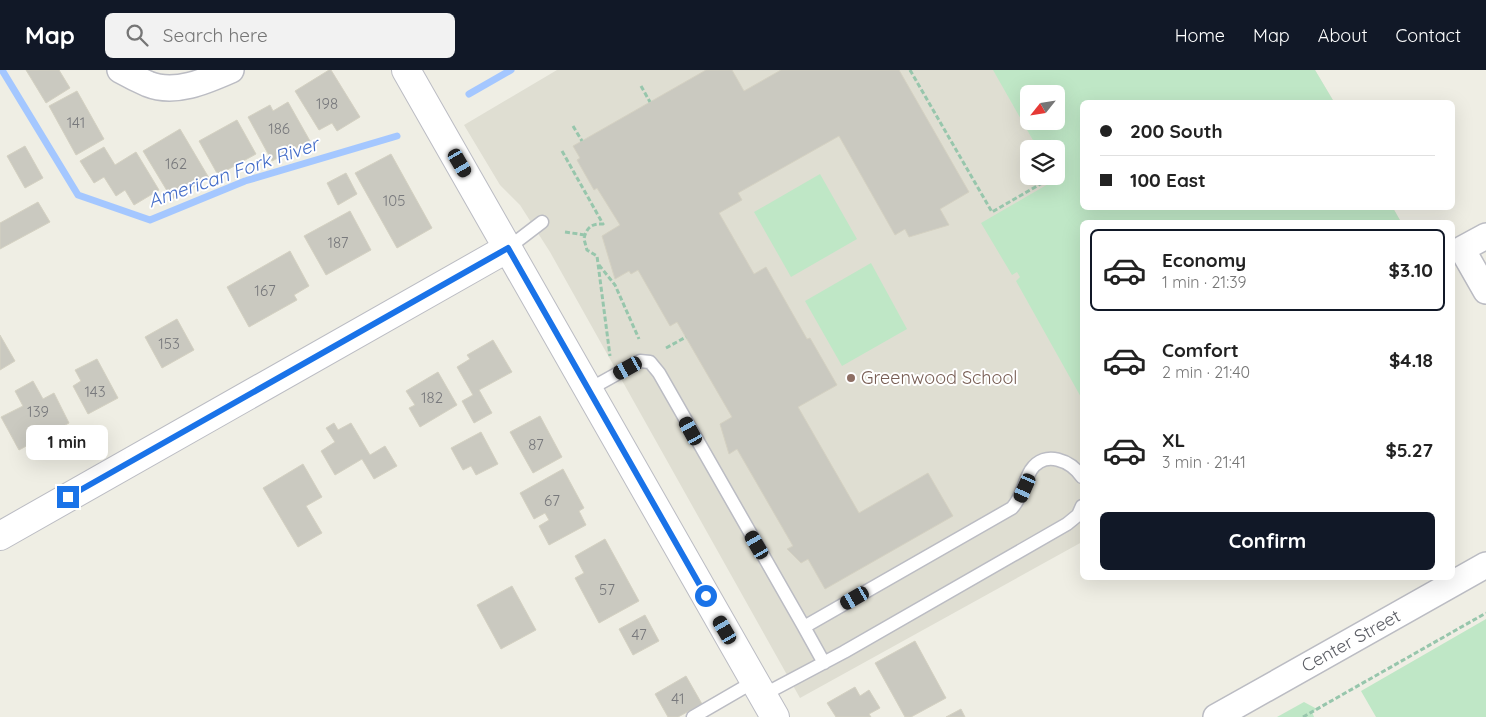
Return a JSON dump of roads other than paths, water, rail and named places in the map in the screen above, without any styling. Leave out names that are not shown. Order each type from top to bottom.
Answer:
[{"type":"street","points":[[120,70],[150,85],[174,88],[205,82],[231,70]]},
{"type":"street","points":[[406,70],[764,698]]},
{"type":"street","points":[[1486,236],[1462,249],[1486,291]]},
{"type":"street","points":[[0,536],[508,248]]},
{"type":"street","name":"Center Street","points":[[1216,717],[1486,565]]},
{"type":"lane","points":[[508,248],[542,222]]},
{"type":"lane","points":[[588,390],[640,361],[650,362],[659,373],[824,663]]},
{"type":"lane","points":[[804,627],[1012,508],[1019,500],[1033,468],[1040,462],[1054,458],[1075,468],[1080,474]]},
{"type":"lane","points":[[693,717],[764,698],[1066,524],[1078,515],[1080,510]]},
{"type":"waterway","name":"American Fork River","points":[[2,70],[78,195],[150,220],[245,181],[397,136]]},
{"type":"waterway","name":"American Fork River","points":[[469,94],[511,70]]},
{"type":"place","name":"Greenwood School","points":[[851,378]]}]
